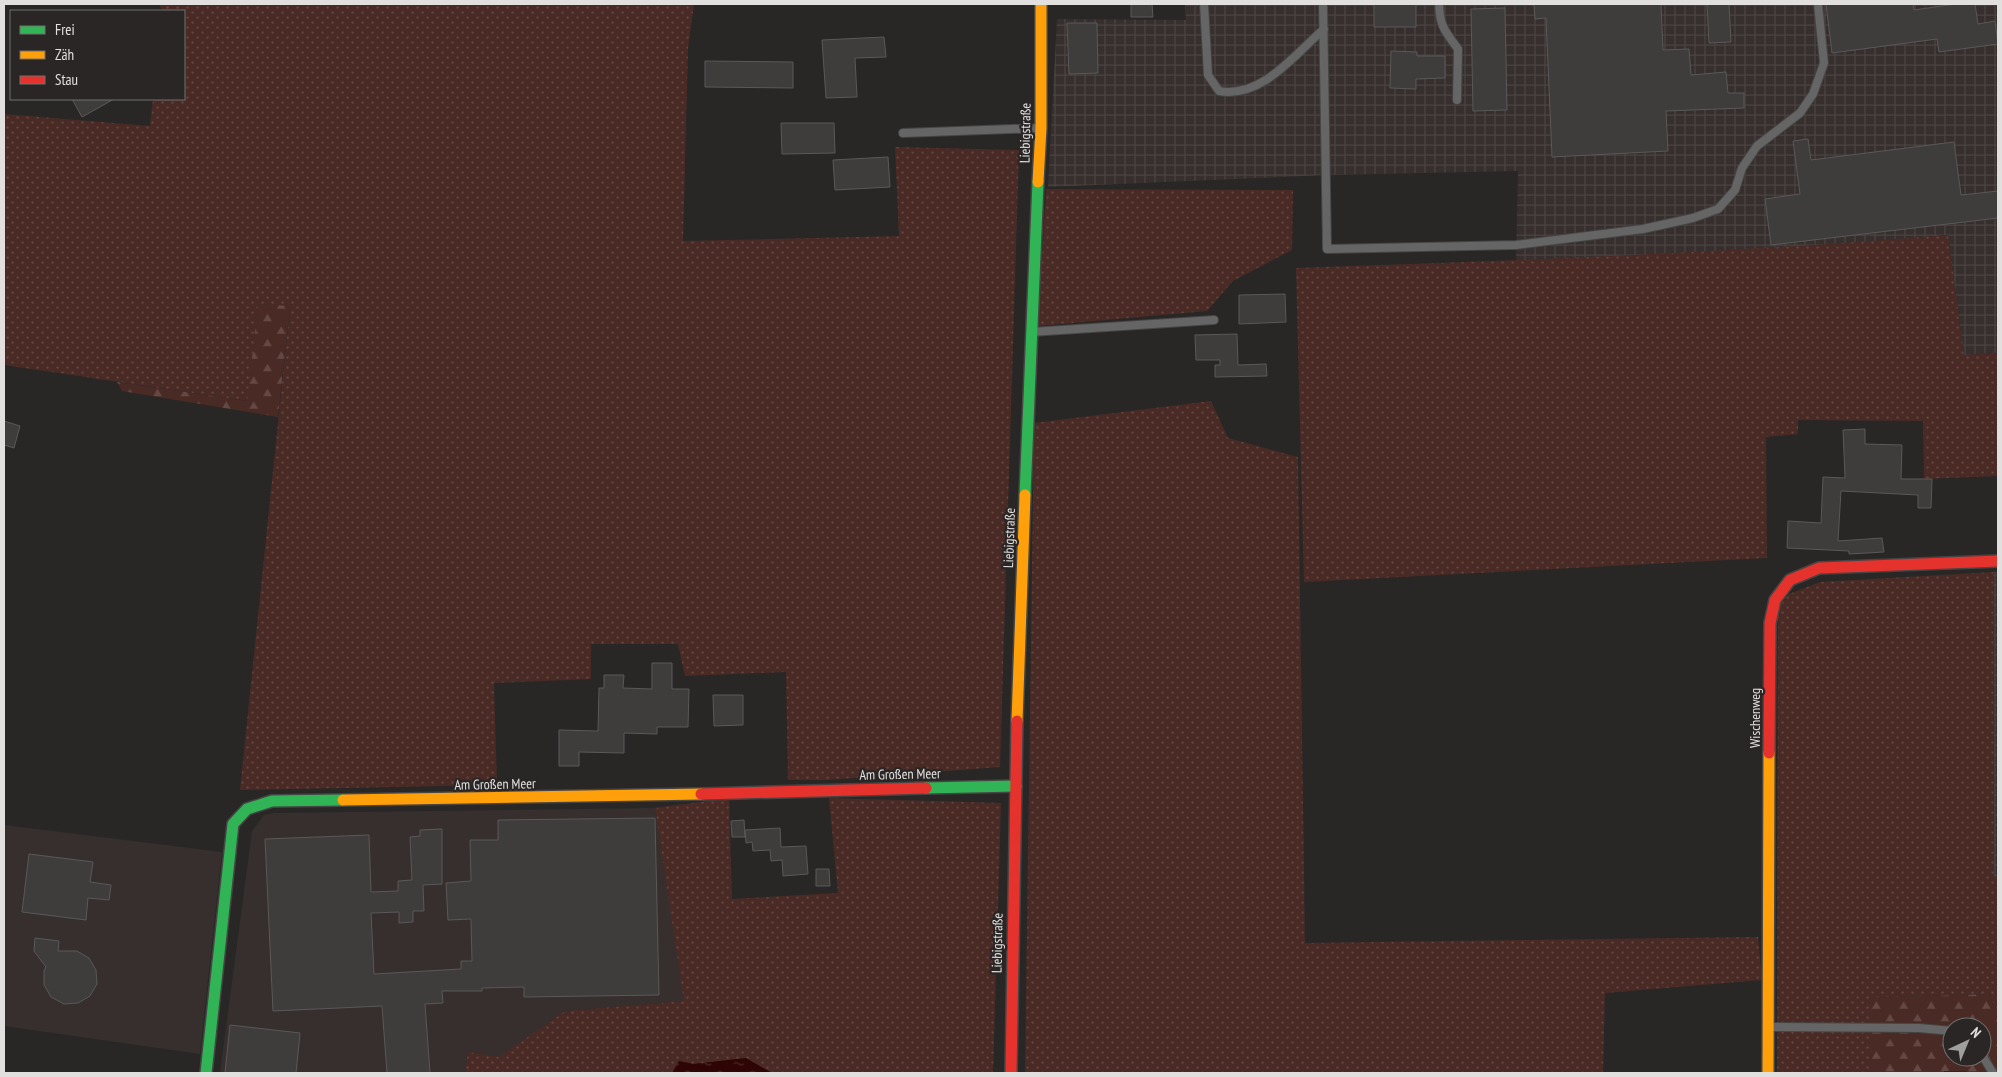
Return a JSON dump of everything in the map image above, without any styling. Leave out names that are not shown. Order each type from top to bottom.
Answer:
[{"type":"street","name":"Liebigstraße","points":[[1011,1073],[1016,786],[1030,332],[1041,128],[1041,4]]},
{"type":"street","name":"Wischenweg","points":[[1768,1073],[1770,623],[1774,600],[1790,580],[1820,568],[1998,561]]},
{"type":"street","name":"Am Großen Meer","points":[[206,1073],[233,824],[247,809],[272,801],[494,799],[1016,786]]},
{"type":"lane","points":[[1210,4],[1204,4],[1208,75],[1219,91],[1234,94],[1254,86],[1275,74],[1324,29]]},
{"type":"lane","points":[[1323,4],[1327,249],[1516,245],[1643,229],[1693,218],[1718,209],[1735,190],[1742,168],[1757,146],[1777,129],[1800,114],[1813,94],[1824,63],[1818,4]]},
{"type":"lane","points":[[1439,4],[1440,21],[1445,33],[1458,49],[1457,100]]},
{"type":"lane","points":[[903,133],[1041,128]]},
{"type":"lane","points":[[1030,332],[1214,320]]},
{"type":"lane","points":[[1768,1027],[1919,1028],[1942,1030]]},
{"type":"shaded area","points":[[1185,4],[1998,4],[1998,353],[1964,355],[1948,235],[1793,248],[1516,261],[1518,171],[1328,175],[1048,187],[1057,19],[1186,20]]},
{"type":"shaded area","points":[[1998,571],[1998,877],[1994,877],[1993,572]]},
{"type":"shaded area","points":[[655,808],[685,1001],[565,1011],[499,1058],[468,1052],[465,1073],[220,1073],[252,831],[264,815],[274,813]]},
{"type":"shaded area","points":[[4,825],[222,852],[200,1054],[4,1026]]},
{"type":"green space","points":[[159,4],[694,4],[688,48],[683,241],[899,236],[895,147],[1019,150],[1000,767],[827,780],[788,780],[786,672],[685,676],[678,644],[591,644],[591,679],[494,683],[497,785],[240,790],[290,307],[258,304],[248,401],[4,365],[4,114],[150,126],[153,100],[185,100],[185,10],[162,10]]},
{"type":"green space","points":[[1046,189],[1293,190],[1292,250],[1233,281],[1207,311],[1038,326]]},
{"type":"green space","points":[[1948,235],[1964,355],[1998,353],[1998,476],[1924,479],[1923,421],[1798,420],[1798,434],[1766,437],[1767,558],[1304,582],[1296,268],[1704,252]]},
{"type":"green space","points":[[258,304],[290,306],[278,417],[122,391],[117,382],[247,401]]},
{"type":"green space","points":[[1211,401],[1228,438],[1298,457],[1305,943],[1758,937],[1762,980],[1605,993],[1603,1073],[1025,1073],[1034,423]]},
{"type":"green space","points":[[1993,572],[1994,877],[1998,877],[1998,1013],[1989,994],[1869,998],[1869,1073],[1777,1073],[1778,608],[1789,594],[1820,582]]},
{"type":"green space","points":[[729,798],[732,899],[838,893],[829,798],[1001,803],[993,1073],[772,1073],[746,1058],[693,1064],[680,1061],[672,1073],[465,1073],[468,1052],[499,1057],[565,1011],[684,1001],[655,808]]},
{"type":"green space","points":[[1989,994],[1998,1013],[1998,1073],[1944,1071],[1944,1073],[1869,1073],[1869,998]]},
{"type":"water","points":[[746,1058],[772,1073],[672,1073],[679,1061],[693,1064]]},
{"type":"building","points":[[1131,4],[1152,4],[1153,17],[1131,17]]},
{"type":"building","points":[[1374,4],[1416,4],[1416,27],[1374,27]]},
{"type":"building","points":[[1534,4],[1661,4],[1663,50],[1689,49],[1691,75],[1726,72],[1728,93],[1744,93],[1744,108],[1666,111],[1668,151],[1552,157],[1546,18],[1535,19]]},
{"type":"building","points":[[1707,4],[1729,4],[1731,42],[1709,43]]},
{"type":"building","points":[[1826,4],[1913,4],[1914,10],[1956,4],[1975,4],[1978,24],[1995,21],[1998,44],[1939,52],[1937,39],[1832,53]]},
{"type":"building","points":[[1505,8],[1507,110],[1473,111],[1471,9]]},
{"type":"building","points":[[1067,23],[1097,23],[1098,73],[1069,74]]},
{"type":"building","points":[[884,37],[886,57],[855,58],[857,97],[826,98],[822,40]]},
{"type":"building","points":[[1391,51],[1417,52],[1417,56],[1445,56],[1445,78],[1416,79],[1416,89],[1390,88]]},
{"type":"building","points":[[705,61],[793,62],[793,88],[705,87]]},
{"type":"building","points":[[73,100],[112,100],[82,117]]},
{"type":"building","points":[[781,123],[834,123],[835,153],[782,154]]},
{"type":"building","points":[[1808,139],[1811,160],[1954,142],[1961,195],[1998,191],[1998,218],[1771,245],[1765,199],[1800,194],[1793,141]]},
{"type":"building","points":[[888,157],[890,187],[835,190],[833,160]]},
{"type":"building","points":[[1285,294],[1286,322],[1239,324],[1239,295]]},
{"type":"building","points":[[1237,334],[1238,365],[1266,364],[1267,376],[1215,377],[1215,365],[1220,365],[1220,360],[1196,360],[1195,335]]},
{"type":"building","points":[[4,421],[20,426],[14,448],[4,445]]},
{"type":"building","points":[[1865,429],[1865,444],[1902,445],[1901,479],[1932,479],[1931,508],[1918,508],[1918,495],[1841,491],[1838,541],[1882,538],[1884,552],[1849,554],[1849,551],[1787,548],[1788,521],[1821,523],[1823,477],[1845,478],[1843,430]]},
{"type":"building","points":[[652,663],[672,663],[672,689],[689,689],[688,727],[657,727],[657,734],[624,733],[624,753],[579,752],[579,766],[559,766],[559,730],[598,731],[599,688],[604,688],[604,675],[624,675],[623,688],[652,689]]},
{"type":"building","points":[[713,695],[743,695],[743,725],[714,726]]},
{"type":"building","points":[[655,818],[659,995],[524,997],[524,987],[482,988],[482,991],[442,991],[443,1003],[425,1004],[430,1073],[387,1073],[382,1006],[273,1011],[265,839],[369,835],[371,892],[398,891],[398,881],[412,880],[410,837],[420,836],[420,830],[442,829],[442,884],[423,885],[424,911],[413,911],[413,922],[399,923],[399,912],[371,913],[374,974],[461,969],[461,961],[472,961],[471,919],[448,920],[446,883],[471,881],[470,840],[498,840],[498,820]]},
{"type":"building","points":[[744,820],[745,837],[732,837],[731,821]]},
{"type":"building","points":[[780,828],[781,847],[806,846],[808,874],[783,876],[782,860],[771,861],[770,850],[753,851],[752,842],[746,843],[745,830]]},
{"type":"building","points":[[29,854],[93,862],[90,882],[111,885],[109,900],[88,898],[86,920],[22,912]]},
{"type":"building","points":[[816,869],[829,869],[830,886],[816,886]]},
{"type":"building","points":[[35,938],[59,941],[58,951],[77,951],[89,958],[96,970],[97,984],[90,996],[78,1003],[64,1004],[51,997],[44,985],[44,971],[46,967],[34,951]]},
{"type":"building","points":[[230,1025],[300,1033],[296,1073],[225,1073]]},
{"type":"traffic: fast","points":[[1025,495],[1038,182]]},
{"type":"traffic: fast","points":[[926,788],[1016,786]]},
{"type":"traffic: fast","points":[[206,1073],[233,824],[247,809],[272,801],[343,800]]},
{"type":"traffic: slow","points":[[1038,182],[1041,128],[1041,4]]},
{"type":"traffic: slow","points":[[1017,721],[1025,495]]},
{"type":"traffic: slow","points":[[1768,1073],[1769,753]]},
{"type":"traffic: slow","points":[[343,800],[701,794]]},
{"type":"traffic: jam","points":[[1769,753],[1770,623],[1775,600],[1790,580],[1819,568],[1998,561]]},
{"type":"traffic: jam","points":[[1011,1073],[1017,721]]},
{"type":"traffic: jam","points":[[701,794],[926,788]]}]
